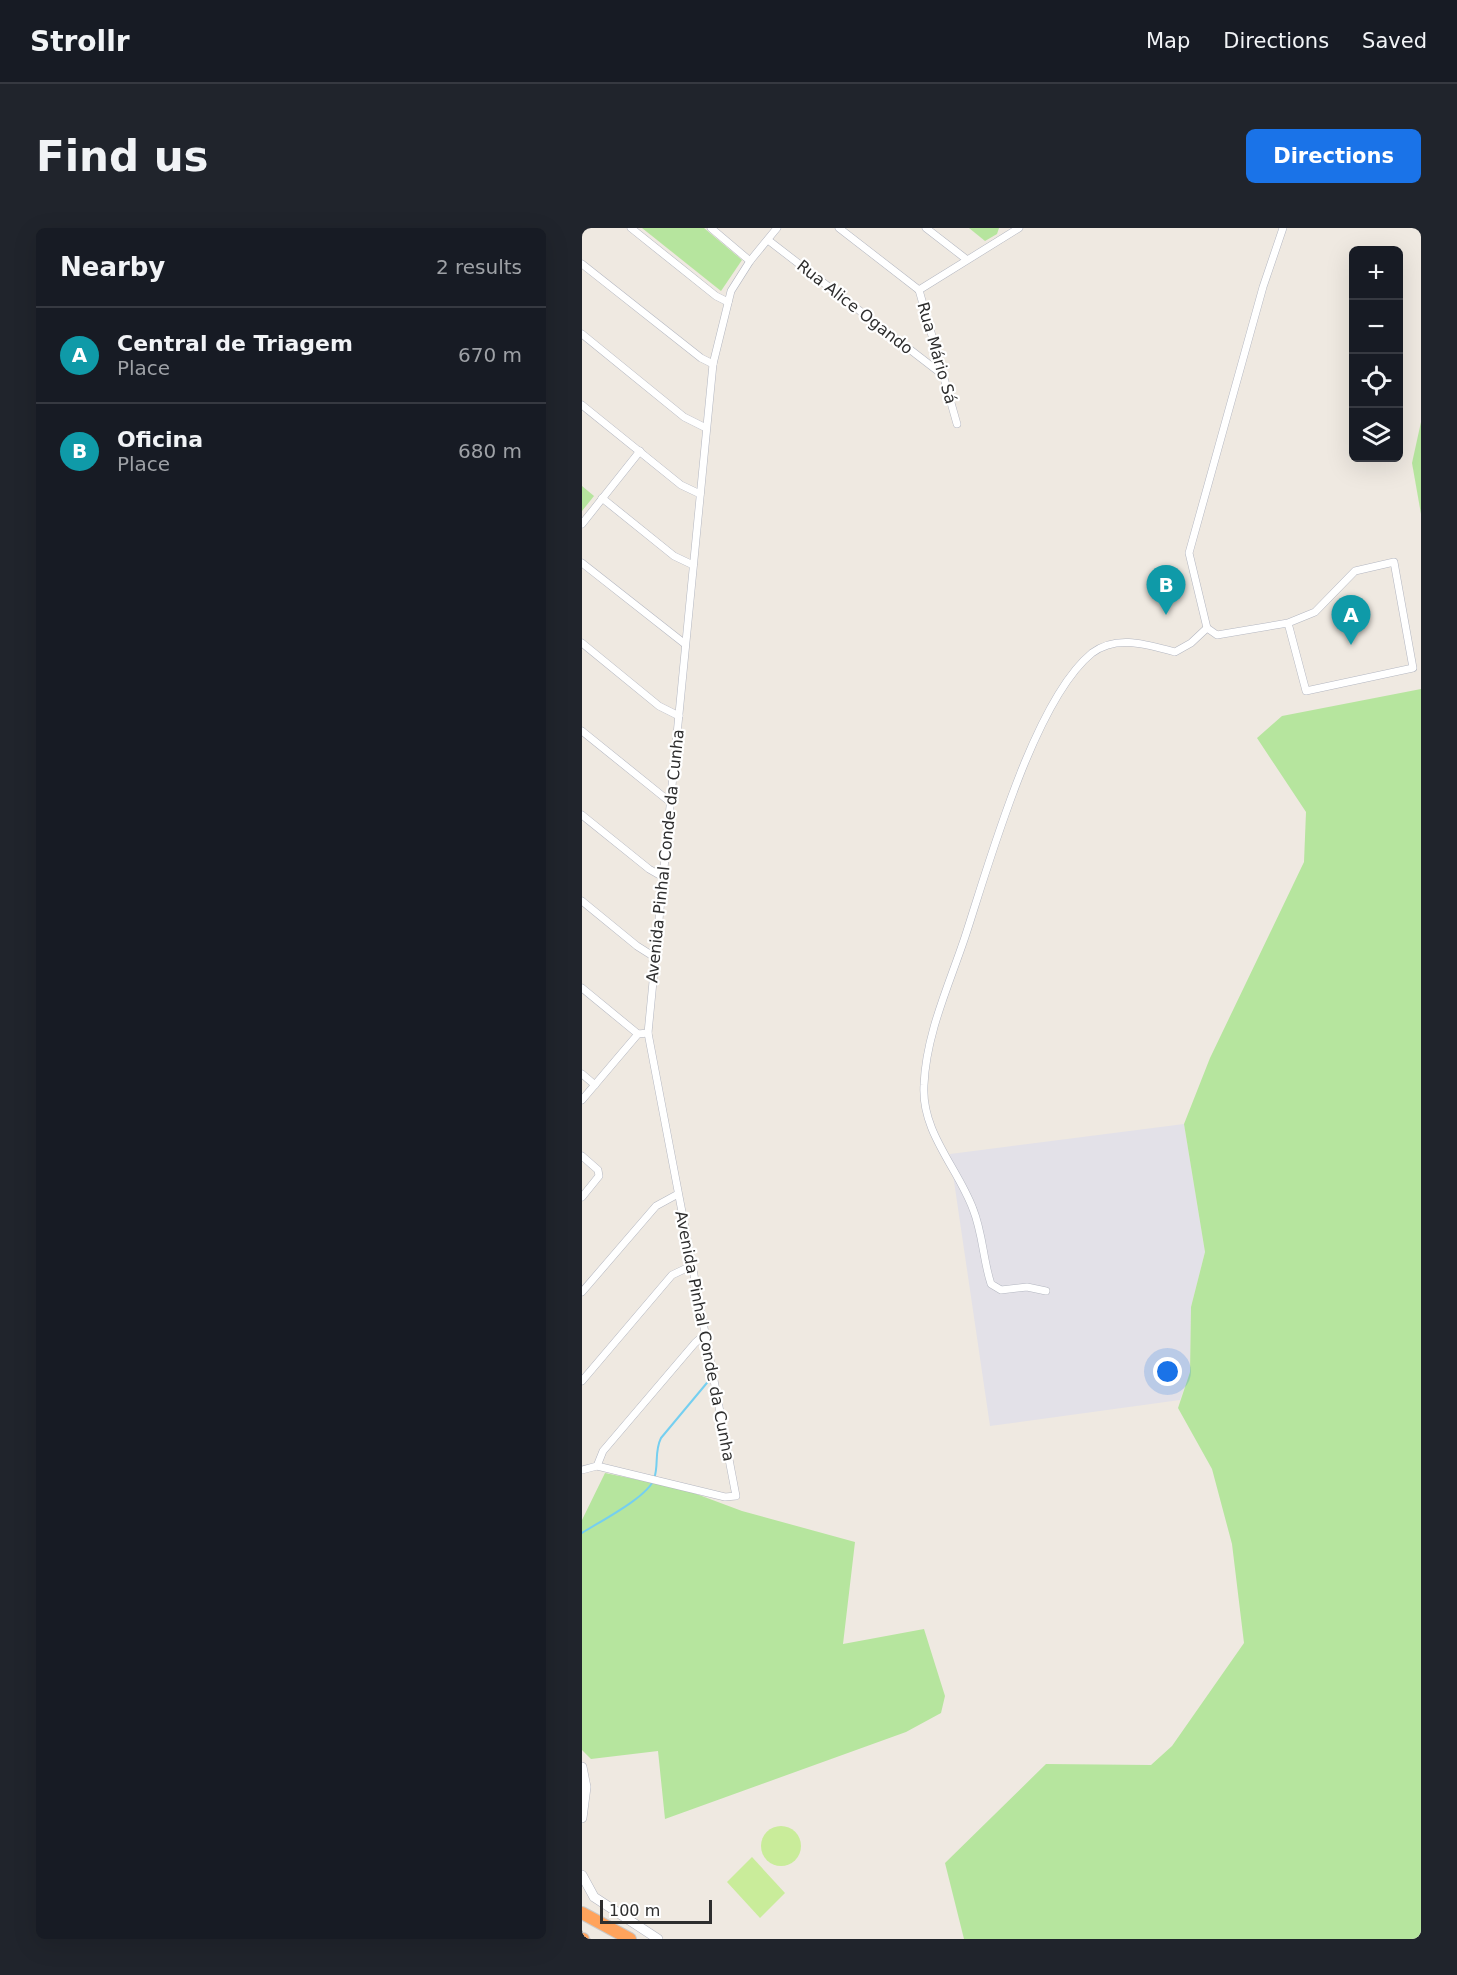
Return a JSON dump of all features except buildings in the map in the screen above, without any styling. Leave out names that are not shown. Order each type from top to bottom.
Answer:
[{"type":"highway","points":[[582,1905],[624,1936]]},
{"type":"highway","points":[[582,1913],[624,1936]]},
{"type":"street","points":[[631,228],[716,296],[728,302]]},
{"type":"street","points":[[711,228],[750,261]]},
{"type":"street","name":"Avenida Pinhal Conde da Cunha","points":[[597,1466],[725,1497],[736,1496],[648,1033],[713,364],[728,302],[750,261],[777,228]]},
{"type":"street","points":[[839,228],[920,290]]},
{"type":"street","points":[[926,228],[966,259]]},
{"type":"street","points":[[1283,228],[1263,287],[1189,553],[1191,570],[1199,589],[1207,627],[1217,635],[1288,623],[1315,612],[1355,571],[1394,562],[1413,668],[1306,691],[1288,623]]},
{"type":"street","name":"Rua Mário Sá","points":[[957,424],[920,290],[1014,229]]},
{"type":"street","name":"Rua Alice Ogando","points":[[768,240],[943,375]]},
{"type":"street","points":[[582,264],[713,364]]},
{"type":"street","points":[[582,334],[684,417],[706,428]]},
{"type":"street","points":[[582,405],[681,485],[700,494]]},
{"type":"street","points":[[582,524],[640,451]]},
{"type":"street","points":[[602,498],[674,556],[693,565]]},
{"type":"street","points":[[582,563],[685,644]]},
{"type":"street","points":[[1046,1291],[1027,1287],[1001,1290],[991,1284],[974,1212],[963,1185],[939,1147],[929,1118],[923,1086],[931,1036],[1013,795],[1045,720],[1077,669],[1093,653],[1115,643],[1141,643],[1175,652],[1191,643],[1207,627]]},
{"type":"street","points":[[582,643],[659,706],[679,716]]},
{"type":"street","points":[[582,731],[670,802]]},
{"type":"street","points":[[582,815],[649,869],[663,877]]},
{"type":"street","points":[[582,901],[637,946],[656,958]]},
{"type":"street","points":[[582,988],[638,1034]]},
{"type":"street","points":[[582,1100],[638,1034],[648,1033]]},
{"type":"street","points":[[582,1074],[595,1085]]},
{"type":"street","points":[[582,1156],[598,1170],[599,1176],[582,1197]]},
{"type":"street","points":[[582,1292],[656,1206],[678,1194]]},
{"type":"street","points":[[582,1381],[672,1275],[691,1266]]},
{"type":"street","points":[[582,1470],[597,1466],[603,1451],[694,1343],[704,1336]]},
{"type":"street","points":[[582,1767],[586,1787],[582,1818]]},
{"type":"street","points":[[582,1875],[594,1897],[658,1939]]},
{"type":"shaded area","points":[[1184,1124],[1205,1252],[1191,1307],[1190,1372],[1180,1400],[990,1426],[950,1154]]},
{"type":"green space","points":[[642,228],[704,228],[742,260],[721,291]]},
{"type":"green space","points":[[969,228],[999,228],[997,234],[985,241]]},
{"type":"green space","points":[[1421,422],[1421,514],[1412,463]]},
{"type":"green space","points":[[582,486],[594,496],[582,511]]},
{"type":"green space","points":[[1421,689],[1421,1939],[964,1939],[945,1863],[1046,1764],[1151,1765],[1172,1746],[1244,1643],[1232,1544],[1212,1469],[1178,1408],[1190,1372],[1191,1307],[1205,1252],[1184,1124],[1210,1058],[1304,862],[1306,812],[1257,738],[1282,716]]},
{"type":"green space","points":[[605,1473],[683,1489],[742,1511],[855,1542],[843,1644],[924,1629],[945,1696],[941,1713],[906,1732],[665,1819],[658,1751],[591,1759],[582,1750],[582,1520]]},
{"type":"green space","points":[[781,1826],[789,1827],[795,1832],[800,1838],[800,1854],[795,1860],[789,1865],[781,1866],[773,1865],[767,1860],[762,1854],[761,1846],[762,1838],[767,1832],[773,1827]]},
{"type":"green space","points":[[752,1857],[785,1893],[760,1918],[727,1882]]},
{"type":"waterway","points":[[582,1533],[633,1501],[650,1486],[654,1479],[661,1438],[711,1378]]},
{"type":"place","name":"Oficina","points":[[1166,615]]},
{"type":"place","name":"Central de Triagem","points":[[1351,645]]}]
